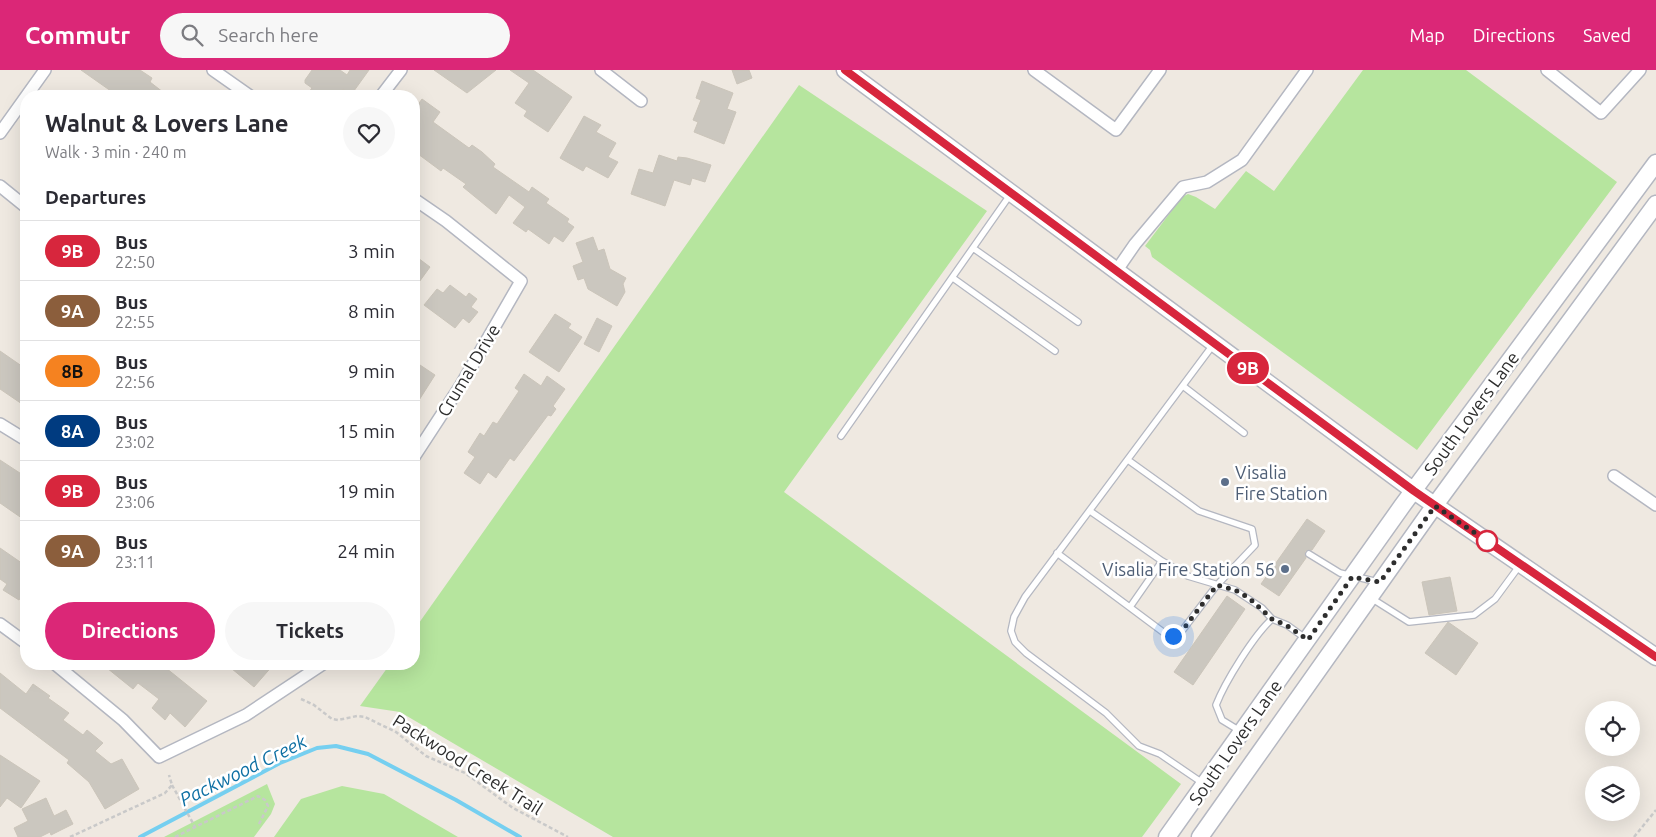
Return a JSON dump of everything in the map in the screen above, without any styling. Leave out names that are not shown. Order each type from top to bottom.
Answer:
[{"type":"main road","points":[[845,70],[863,75],[1011,193],[1414,491],[1656,657]]},
{"type":"main road","name":"South Lovers Lane","points":[[1167,837],[1414,491],[1656,163]]},
{"type":"main road","name":"South Lovers Lane","points":[[1200,837],[1380,582],[1656,204]]},
{"type":"street","points":[[30,90],[45,70]]},
{"type":"street","points":[[213,70],[241,90]]},
{"type":"street","points":[[385,90],[400,70]]},
{"type":"street","points":[[601,70],[641,101]]},
{"type":"street","points":[[1034,70],[1116,130],[1160,70]]},
{"type":"street","points":[[1117,270],[1135,244],[1184,187],[1207,182],[1242,160],[1307,70]]},
{"type":"street","points":[[1547,70],[1601,113],[1640,70]]},
{"type":"street","points":[[0,132],[20,104]]},
{"type":"street","points":[[0,186],[20,202]]},
{"type":"street","name":"Crumal Drive","points":[[420,203],[446,221],[521,281],[461,386],[420,448]]},
{"type":"street","points":[[0,424],[20,436]]},
{"type":"street","points":[[1614,476],[1656,505]]},
{"type":"street","points":[[0,624],[20,639]]},
{"type":"street","points":[[62,670],[122,720],[159,757],[246,715],[314,670]]},
{"type":"lane","points":[[841,436],[1011,193]]},
{"type":"lane","points":[[974,248],[1078,322]]},
{"type":"lane","points":[[953,278],[1055,351]]},
{"type":"lane","points":[[1205,785],[1160,754],[1139,746],[1106,713],[1026,653],[1015,642],[1011,631],[1014,617],[1025,597],[1214,343]]},
{"type":"lane","points":[[1183,386],[1244,433]]},
{"type":"lane","points":[[1057,553],[1167,635],[1178,636],[1217,585],[1255,545],[1252,529],[1199,511],[1128,460]]},
{"type":"lane","points":[[1090,511],[1162,562],[1188,576],[1235,590],[1249,598],[1272,619],[1286,625],[1308,640]]},
{"type":"lane","points":[[1309,554],[1340,573],[1380,582]]},
{"type":"lane","points":[[1130,607],[1162,562]]},
{"type":"lane","points":[[1370,597],[1409,622],[1474,615],[1495,599],[1521,564]]},
{"type":"lane","points":[[1242,732],[1222,720],[1216,705],[1221,693],[1258,634],[1272,619]]},
{"type":"path","name":"Packwood Creek Trail","points":[[301,699],[314,705],[332,719],[365,717],[396,732],[426,756],[465,772],[513,808],[568,837]]},
{"type":"path","points":[[169,775],[172,785],[195,827]]},
{"type":"path","points":[[70,837],[165,793],[172,785]]},
{"type":"path","points":[[175,837],[258,796],[265,800],[268,806],[259,824]]},
{"type":"path","points":[[1634,837],[1656,810]]},
{"type":"green space","points":[[1363,70],[1466,70],[1617,182],[1417,450],[1152,257],[1150,250],[1145,246],[1182,197],[1188,194],[1215,209],[1246,171],[1274,191]]},
{"type":"green space","points":[[799,85],[987,211],[784,492],[1181,784],[1142,837],[613,837],[400,712],[360,706],[386,670],[420,670],[420,622]]},
{"type":"green space","points":[[267,784],[275,804],[271,814],[254,837],[164,837]]},
{"type":"green space","points":[[342,786],[384,794],[458,837],[274,837],[301,799]]},
{"type":"building","points":[[81,70],[140,70],[152,78],[150,82],[160,90],[109,90]]},
{"type":"building","points":[[312,70],[340,70],[347,75],[350,70],[369,70],[355,90],[310,90],[312,88],[305,83]]},
{"type":"building","points":[[434,70],[496,70],[467,93]]},
{"type":"building","points":[[510,70],[533,70],[572,97],[548,132],[524,116],[527,111],[515,103],[529,83]]},
{"type":"building","points":[[732,70],[749,70],[752,78],[737,84]]},
{"type":"building","points":[[702,81],[733,93],[727,109],[736,112],[724,144],[694,132],[698,122],[693,120],[701,100],[696,98]]},
{"type":"building","points":[[422,99],[440,112],[433,122],[469,148],[472,145],[482,152],[495,164],[493,167],[529,192],[532,187],[549,199],[546,203],[569,219],[567,222],[574,227],[563,242],[554,236],[549,244],[528,229],[526,232],[513,223],[525,207],[509,195],[496,214],[463,187],[466,184],[443,168],[441,171],[420,155],[420,102]]},
{"type":"building","points":[[584,116],[601,125],[596,132],[616,143],[608,157],[618,162],[608,178],[586,166],[583,171],[560,158]]},
{"type":"building","points":[[659,155],[677,161],[678,157],[687,158],[711,165],[705,182],[692,178],[690,185],[674,180],[665,206],[631,194],[639,169],[653,173]]},
{"type":"building","points":[[593,237],[598,251],[604,249],[610,269],[626,278],[623,284],[625,292],[617,306],[588,289],[584,278],[578,280],[573,266],[583,262],[576,243]]},
{"type":"building","points":[[420,260],[430,267],[420,281]]},
{"type":"building","points":[[450,285],[466,297],[469,293],[477,299],[471,307],[478,312],[469,323],[463,318],[455,328],[424,305],[437,289],[443,293]]},
{"type":"building","points":[[555,314],[571,324],[568,328],[582,337],[559,372],[529,352]]},
{"type":"building","points":[[597,318],[612,326],[599,352],[584,344]]},
{"type":"building","points":[[0,351],[20,365],[20,403],[0,389]]},
{"type":"building","points":[[420,365],[435,375],[420,399]]},
{"type":"building","points":[[524,374],[541,386],[547,376],[565,389],[553,406],[556,409],[551,416],[548,415],[514,461],[510,458],[496,478],[488,472],[480,484],[464,473],[475,457],[468,452],[480,433],[484,436],[493,422],[497,424],[519,391],[515,388]]},
{"type":"building","points":[[0,460],[20,473],[20,517],[0,503]]},
{"type":"building","name":"Visalia Fire Station 56","points":[[1307,519],[1325,531],[1312,550],[1305,551],[1306,558],[1279,596],[1261,584]]},
{"type":"building","points":[[0,548],[20,562],[19,600],[3,590],[7,584],[0,579]]},
{"type":"building","points":[[1450,577],[1457,611],[1429,615],[1422,582]]},
{"type":"building","points":[[1227,596],[1245,609],[1193,685],[1174,672]]},
{"type":"building","points":[[1448,622],[1478,643],[1456,675],[1425,653]]},
{"type":"building","points":[[109,670],[168,670],[207,701],[185,727],[170,713],[165,720],[152,708],[159,699],[138,683],[133,689]]},
{"type":"building","points":[[233,670],[269,670],[254,687]]},
{"type":"building","points":[[0,673],[26,694],[33,684],[50,696],[48,698],[69,713],[63,720],[83,735],[87,730],[103,743],[95,751],[111,764],[122,759],[139,789],[105,809],[89,782],[67,763],[69,760],[0,708]]},
{"type":"building","points":[[0,755],[40,781],[21,808],[7,798],[0,807]]},
{"type":"building","points":[[46,798],[54,816],[66,810],[73,824],[51,835],[50,832],[40,837],[18,837],[14,828],[28,821],[22,809]]},
{"type":"waterway","name":"Packwood Creek","points":[[140,837],[280,763],[317,748],[336,746],[368,754],[456,800],[520,837]]},
{"type":"bus line","name":"9B","points":[[845,70],[1414,491],[1656,657]]},
{"type":"place","name":"Visalia Fire Station","points":[[1225,482]]},
{"type":"place","name":"Visalia Fire Station 56","points":[[1285,569]]},
{"type":"route","points":[[1173,636],[1178,636],[1217,585],[1235,590],[1249,598],[1272,619],[1278,620],[1308,640],[1352,577],[1380,582],[1435,506],[1487,541]]}]
